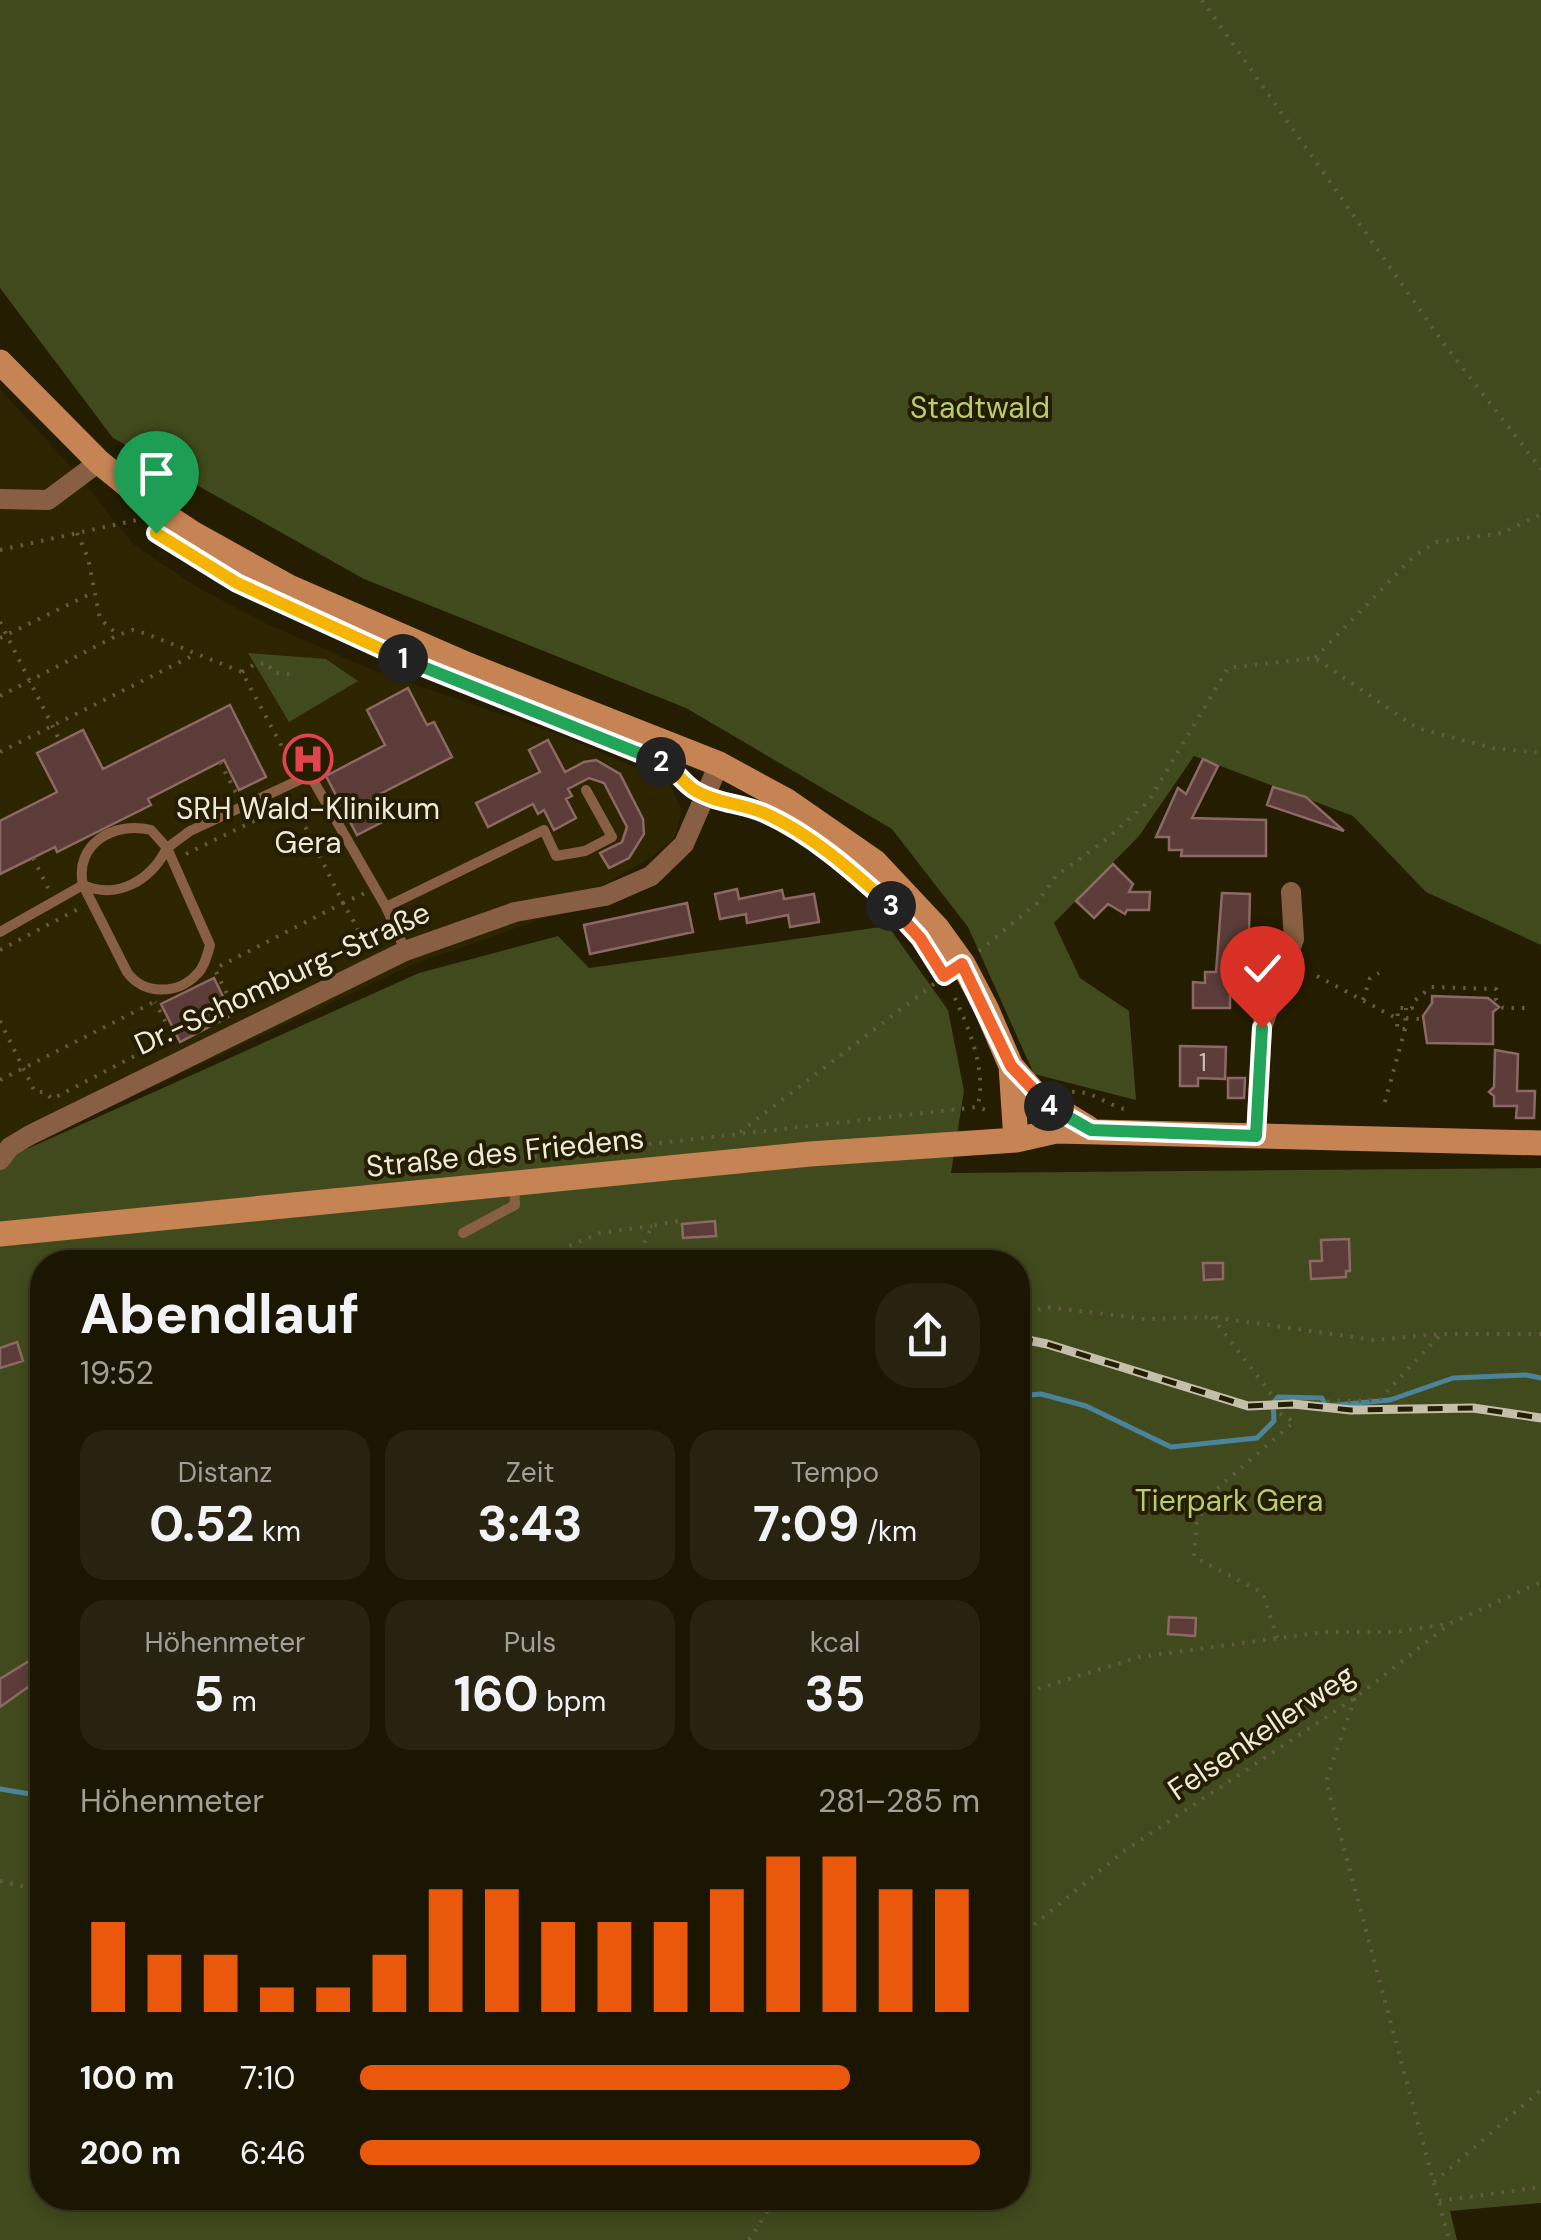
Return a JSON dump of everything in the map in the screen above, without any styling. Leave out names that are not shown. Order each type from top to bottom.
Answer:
[{"type":"main road","points":[[0,362],[99,462],[177,523],[289,587],[468,665],[719,764],[787,801],[875,862],[937,928],[953,970],[1011,1066],[1038,1098],[1091,1130]]},
{"type":"main road","points":[[1011,1066],[1016,1140]]},
{"type":"main road","name":"Straße des Friedens","points":[[0,1234],[909,1145],[1016,1140],[1056,1131],[1541,1143]]},
{"type":"main road","name":"Straße des Friedens","points":[[1016,1140],[1057,1147],[1136,1146],[1190,1136]]},
{"type":"street","points":[[0,499],[48,500],[99,462]]},
{"type":"street","name":"Dr.-Schomburg-Straße","points":[[0,1160],[10,1147],[30,1135],[405,951],[515,912],[605,896],[651,876],[684,844],[719,764]]},
{"type":"street","points":[[1256,1136],[1262,1028],[1294,940],[1291,892]]},
{"type":"lane","points":[[83,885],[99,892],[115,891],[146,877],[167,848],[190,831],[310,775],[386,906],[405,951]]},
{"type":"lane","points":[[386,906],[544,830],[556,856],[584,852],[612,837],[586,790]]},
{"type":"lane","points":[[122,828],[151,830],[167,848],[210,944],[198,974],[168,990],[147,990],[136,984],[83,885],[82,859],[88,848],[122,828]]},
{"type":"lane","points":[[0,932],[83,885]]},
{"type":"lane","points":[[463,1233],[515,1205],[514,1183]]},
{"type":"path","points":[[1202,0],[1444,344],[1541,470]]},
{"type":"path","points":[[132,513],[148,526]]},
{"type":"path","points":[[736,1135],[1037,904],[1056,876],[1148,802],[1228,668],[1315,658],[1413,557],[1436,542],[1502,534],[1541,514]]},
{"type":"path","points":[[0,550],[140,519]]},
{"type":"path","points":[[77,532],[88,558],[100,620],[118,636]]},
{"type":"path","points":[[0,638],[94,592]]},
{"type":"path","points":[[0,622],[60,741]]},
{"type":"path","points":[[0,696],[133,630],[242,672],[299,780]]},
{"type":"path","points":[[0,752],[196,654]]},
{"type":"path","points":[[1315,658],[1417,728],[1493,748],[1541,753]]},
{"type":"path","points":[[242,672],[254,664],[267,663],[274,673],[294,674]]},
{"type":"path","points":[[220,762],[243,806]]},
{"type":"path","points":[[706,795],[760,811]]},
{"type":"path","points":[[173,861],[293,802],[358,929],[352,939],[354,944],[233,1006],[214,969]]},
{"type":"path","points":[[33,858],[54,901]]},
{"type":"path","points":[[198,974],[374,889]]},
{"type":"path","points":[[0,950],[92,902]]},
{"type":"path","points":[[936,963],[953,970]]},
{"type":"path","points":[[1363,1000],[1370,978],[1380,973]]},
{"type":"path","points":[[1317,976],[1397,1019]]},
{"type":"path","points":[[1405,1029],[1397,1028],[1398,1008],[1412,1008],[1412,1003],[1431,986],[1496,988],[1496,1000],[1503,1008],[1527,1008]]},
{"type":"path","points":[[0,1080],[155,1002],[168,990]]},
{"type":"path","points":[[952,994],[976,1060],[980,1088],[977,1107]]},
{"type":"path","points":[[0,1021],[35,1092],[45,1092],[52,1098],[173,1036],[155,1002]]},
{"type":"path","points":[[1386,1102],[1405,1029],[1406,1008]]},
{"type":"path","points":[[1406,1018],[1420,1019]]},
{"type":"path","points":[[565,1250],[600,1233],[678,1221]]},
{"type":"path","points":[[641,1250],[652,1226]]},
{"type":"path","points":[[1030,1312],[1047,1307],[1146,1319],[1212,1317],[1374,1340],[1441,1334],[1541,1334]]},
{"type":"path","points":[[1212,1317],[1276,1400],[1280,1413],[1294,1422],[1219,1487],[1197,1520],[1194,1557],[1263,1593],[1277,1638]]},
{"type":"path","points":[[1276,1400],[1380,1400],[1441,1334]]},
{"type":"path","name":"Felsenkellerweg","points":[[1030,1928],[1124,1851],[1355,1698],[1451,1624],[1541,1582]]},
{"type":"path","points":[[1030,1616],[1037,1613]]},
{"type":"path","points":[[1030,1691],[1139,1658],[1324,1632],[1395,1632],[1451,1624]]},
{"type":"path","points":[[1355,1698],[1326,1782],[1450,2240]]},
{"type":"path","points":[[0,1881],[30,1888]]},
{"type":"path","points":[[1434,2182],[1541,2090]]},
{"type":"path","points":[[1440,2201],[1541,2187]]},
{"type":"path","points":[[749,2240],[768,2210]]},
{"type":"shaded area","name":"SRH Wald-Klinikum Gera","points":[[0,389],[74,470],[133,544],[197,587],[265,623],[368,668],[563,736],[669,782],[682,811],[675,837],[650,858],[547,917],[412,965],[17,1151],[0,1150]]},
{"type":"green space","name":"Stadtwald","points":[[0,0],[1541,0],[1541,945],[1426,892],[1353,816],[1194,756],[1139,836],[1054,923],[1080,978],[1129,1011],[1136,1100],[1034,1074],[968,927],[892,829],[686,708],[364,579],[113,438],[0,288]]},
{"type":"green space","points":[[248,653],[326,659],[358,681],[289,722]]},
{"type":"green space","name":"Tierpark Gera","points":[[888,926],[948,1010],[964,1091],[951,1173],[1541,1168],[1541,2203],[1450,2211],[1457,2240],[0,2240],[0,1161],[419,973],[558,936],[589,968]]},
{"type":"building","points":[[408,688],[427,725],[434,722],[452,757],[382,793],[394,816],[357,835],[326,776],[385,745],[367,710]]},
{"type":"building","points":[[230,705],[266,777],[239,790],[224,760],[148,799],[151,805],[57,852],[55,847],[0,874],[0,821],[57,792],[37,753],[83,730],[103,769]]},
{"type":"building","points":[[548,740],[565,772],[596,760],[620,774],[643,819],[644,834],[629,858],[609,868],[600,853],[622,842],[627,827],[604,783],[589,778],[568,789],[572,796],[566,799],[576,818],[554,830],[544,810],[538,814],[533,804],[488,827],[476,803],[540,772],[529,750]]},
{"type":"building","points":[[1203,759],[1218,766],[1192,818],[1266,820],[1266,856],[1181,856],[1182,850],[1169,850],[1169,837],[1156,837],[1178,788],[1186,794]]},
{"type":"building","points":[[1273,787],[1306,797],[1344,831],[1267,805]]},
{"type":"building","points":[[1113,864],[1133,884],[1129,892],[1150,892],[1149,910],[1127,910],[1125,914],[1108,904],[1094,918],[1076,901]]},
{"type":"building","points":[[737,889],[739,899],[782,890],[784,899],[814,894],[819,922],[790,927],[788,915],[747,923],[746,914],[720,919],[715,894]]},
{"type":"building","points":[[1222,893],[1250,894],[1248,972],[1230,971],[1230,1008],[1193,1008],[1193,982],[1205,983],[1205,972],[1216,972]]},
{"type":"building","points":[[687,903],[693,932],[590,954],[584,925]]},
{"type":"building","points":[[214,978],[232,1015],[180,1042],[161,1004]]},
{"type":"building","points":[[1432,996],[1488,998],[1499,1007],[1493,1012],[1493,1044],[1427,1043],[1423,1016]]},
{"type":"building","points":[[1180,1046],[1226,1047],[1225,1079],[1198,1078],[1198,1086],[1180,1086]]},
{"type":"building","points":[[1495,1050],[1518,1054],[1517,1091],[1535,1091],[1534,1118],[1516,1118],[1517,1106],[1494,1106],[1494,1096],[1489,1092],[1494,1087]]},
{"type":"building","points":[[1228,1078],[1245,1078],[1244,1098],[1228,1098]]},
{"type":"building","points":[[715,1221],[716,1236],[683,1238],[682,1224]]},
{"type":"building","points":[[1349,1239],[1350,1271],[1346,1271],[1346,1277],[1311,1279],[1310,1261],[1322,1261],[1321,1240]]},
{"type":"building","points":[[1203,1263],[1223,1263],[1223,1279],[1204,1280]]},
{"type":"building","points":[[17,1342],[23,1361],[0,1368],[0,1348]]},
{"type":"building","points":[[1169,1617],[1196,1618],[1195,1636],[1168,1634]]},
{"type":"building","points":[[30,1660],[30,1686],[0,1707],[0,1679]]},
{"type":"waterway","points":[[1030,1395],[1041,1394],[1086,1406],[1171,1447],[1257,1438],[1274,1421],[1273,1403],[1278,1397],[1322,1398],[1326,1406],[1390,1400],[1453,1378],[1541,1378]]},
{"type":"waterway","points":[[0,1789],[30,1794]]},
{"type":"railway","points":[[1030,1340],[1248,1406],[1293,1404],[1351,1410],[1473,1408],[1541,1418]]},
{"type":"place","name":"SRH Wald-Klinikum Gera","points":[[308,759]]},
{"type":"route","points":[[156,533],[208,567],[300,614],[437,673],[616,742],[670,766],[692,789],[776,819],[868,884],[896,910],[944,976],[962,964],[1011,1066],[1038,1098],[1091,1130],[1256,1136],[1262,1028]]}]
